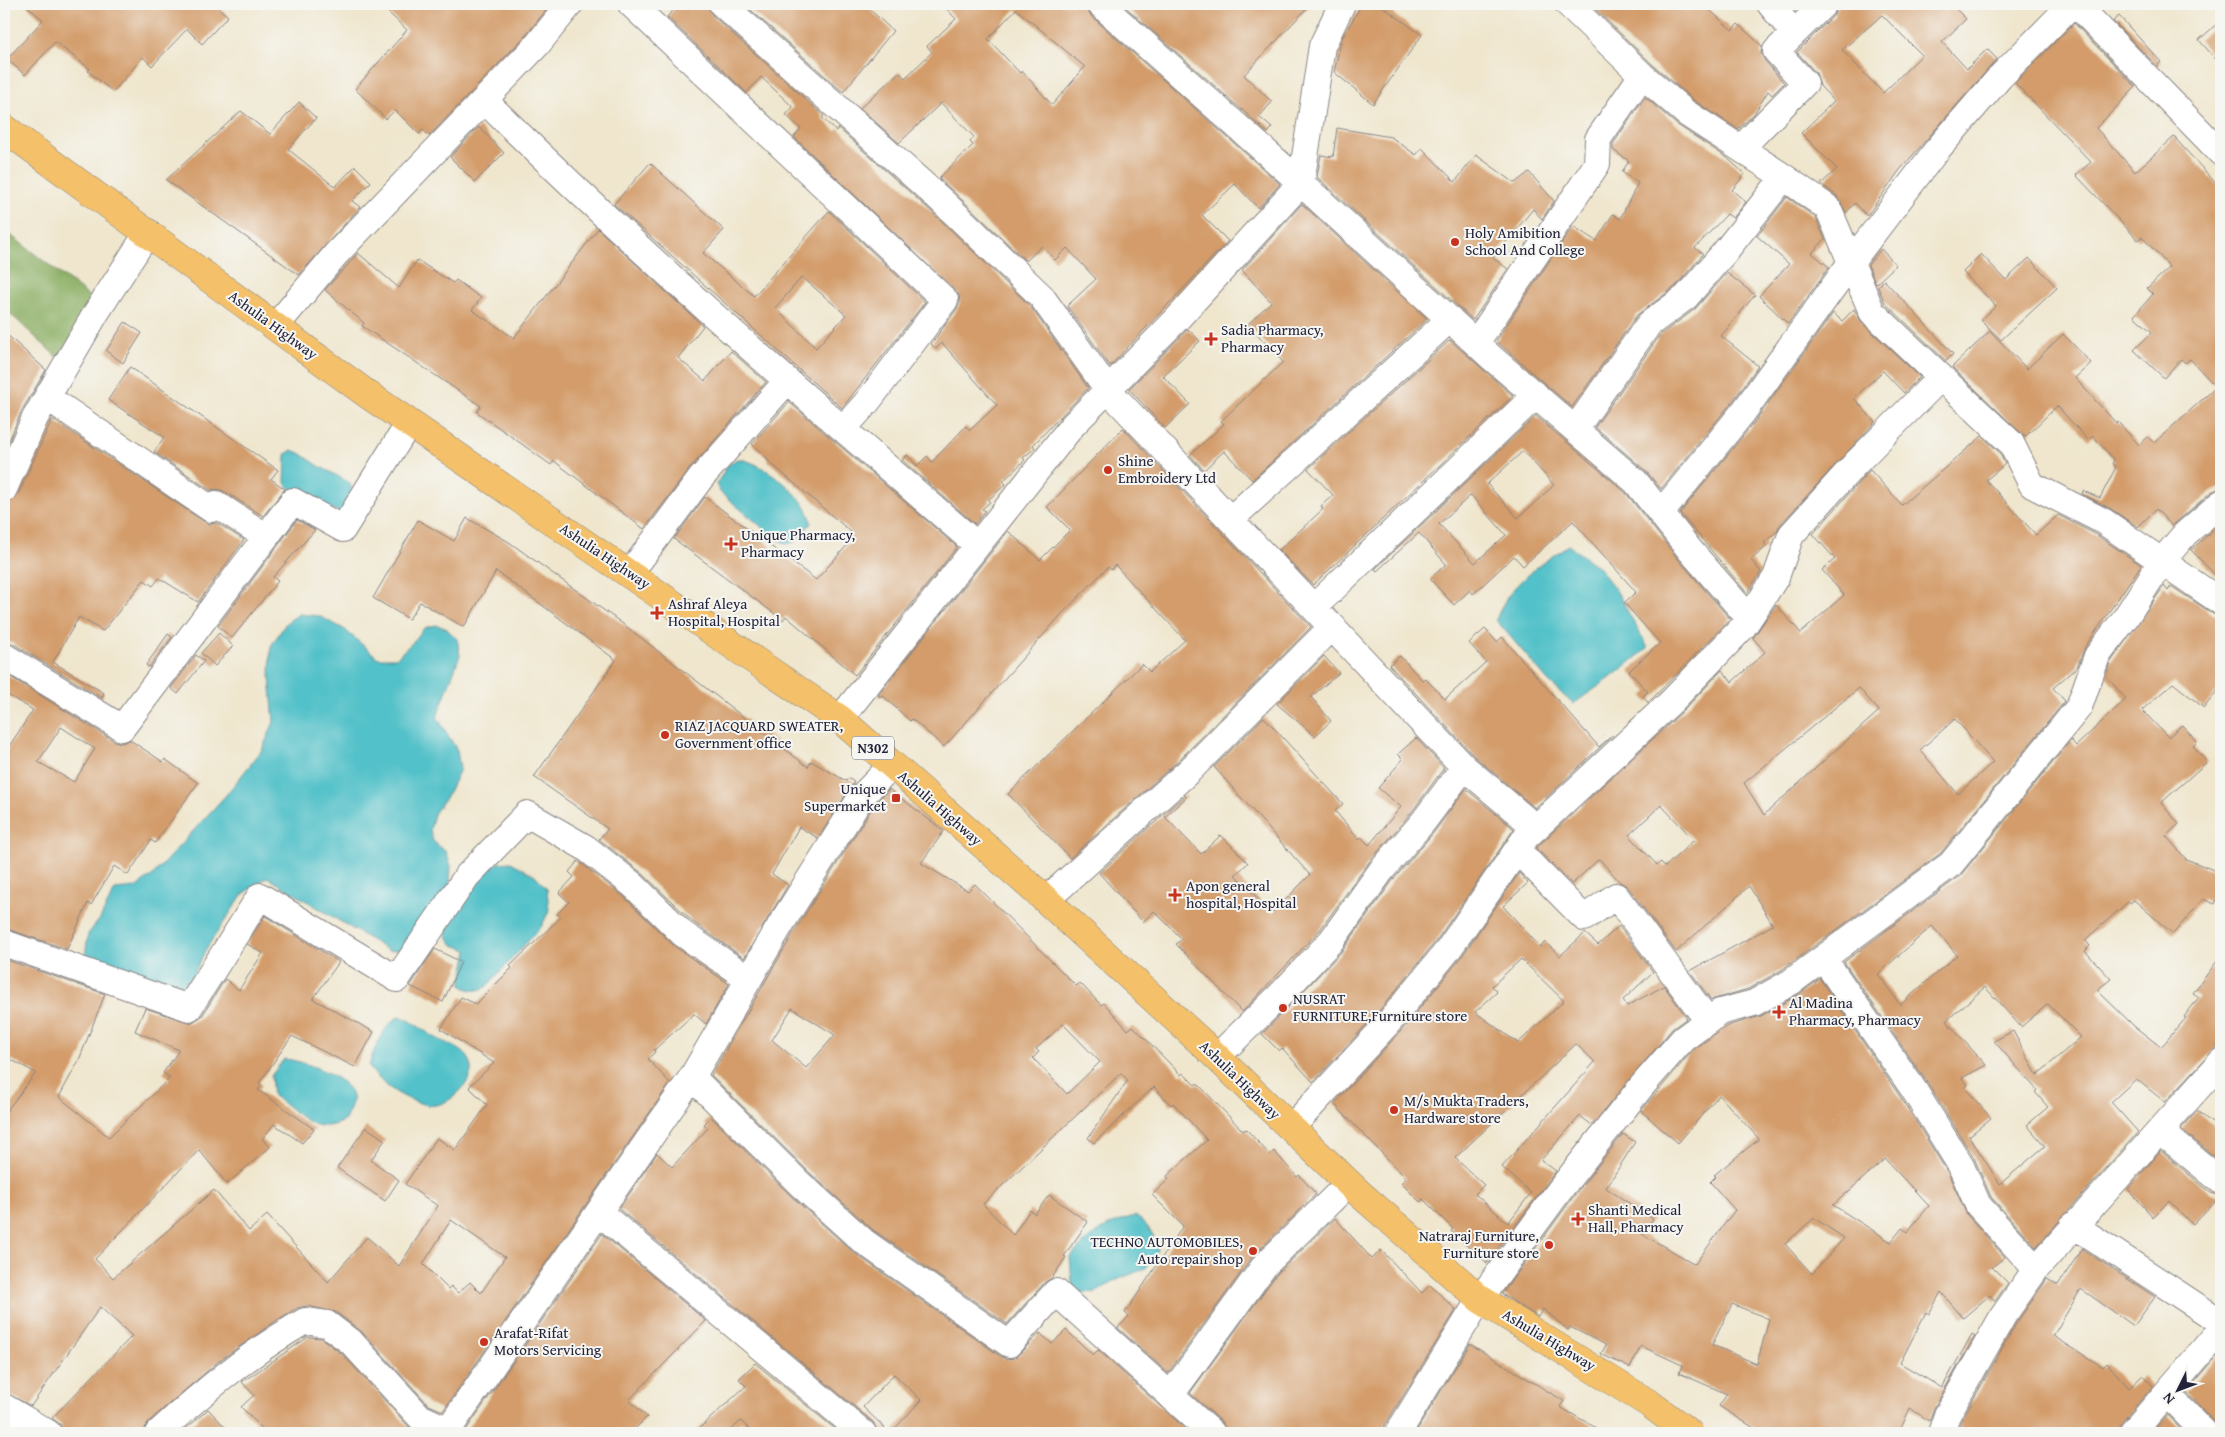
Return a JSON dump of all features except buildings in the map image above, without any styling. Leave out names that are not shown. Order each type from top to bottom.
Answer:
[{"type":"highway","name":"Ashulia Highway","points":[[4,128],[409,423],[840,719],[1046,900],[1216,1057],[1348,1184],[1480,1298],[1626,1388],[1689,1433]]},
{"type":"street","points":[[275,327],[336,254],[537,45],[570,4]]},
{"type":"street","points":[[631,4],[946,300],[868,401],[843,429]]},
{"type":"street","points":[[722,4],[943,202],[1041,296],[1108,390],[1333,626],[1464,767],[1536,828]]},
{"type":"street","points":[[1100,4],[1301,183],[1476,343],[1636,482],[1749,618]]},
{"type":"street","points":[[1568,4],[1642,75],[1686,113],[1828,208],[1872,312],[2011,443],[2032,485],[2103,520],[2221,602]]},
{"type":"street","points":[[1770,4],[1794,34]]},
{"type":"street","points":[[1741,148],[1805,83],[1776,51],[1824,4]]},
{"type":"street","points":[[1661,513],[1744,411],[1852,261],[1936,151],[2000,77],[2072,4]]},
{"type":"street","points":[[2076,4],[2221,154]]},
{"type":"street","points":[[840,719],[1072,426],[1178,318],[1301,183],[1322,46],[1336,6]]},
{"type":"street","points":[[1476,343],[1597,164],[1598,140],[1642,75]]},
{"type":"street","points":[[484,100],[586,200],[665,273],[977,545]]},
{"type":"street","points":[[1576,428],[1649,324],[1686,297],[1724,253],[1784,177]]},
{"type":"street","points":[[4,489],[35,418],[96,313],[148,232]]},
{"type":"street","points":[[1231,519],[1450,318]]},
{"type":"street","points":[[1291,1128],[1390,1021],[1448,950],[1516,850],[1536,828],[1672,701],[1744,626],[1776,577],[1791,535],[1856,464],[1941,377]]},
{"type":"street","points":[[630,574],[701,478],[787,380]]},
{"type":"street","points":[[1314,606],[1536,395]]},
{"type":"street","points":[[47,397],[212,510],[216,504],[264,536]]},
{"type":"street","points":[[4,656],[122,728],[264,536],[293,501],[343,529],[409,423]]},
{"type":"street","points":[[1398,1433],[1480,1298],[1562,1187],[1641,1087],[1683,1039],[1720,1012],[1754,1003],[1791,982],[1951,864],[2079,707],[2097,656],[2126,617],[2162,561],[2185,534],[2221,503]]},
{"type":"street","points":[[1046,900],[1190,770],[1333,626]]},
{"type":"street","points":[[158,1433],[199,1396],[240,1363],[306,1321],[327,1324],[352,1343],[420,1417],[450,1432],[692,1077],[781,924],[862,796],[892,765]]},
{"type":"street","points":[[1216,1057],[1283,992],[1331,941],[1381,871],[1423,822],[1464,767]]},
{"type":"street","points":[[4,943],[189,1008],[260,896],[397,979],[467,876],[527,814],[586,848],[632,885],[683,934],[750,979]]},
{"type":"street","points":[[1516,850],[1584,918],[1616,896],[1708,1021]]},
{"type":"street","points":[[1824,959],[1951,1149],[1961,1166],[1978,1205],[2036,1269]]},
{"type":"street","points":[[1940,1433],[1947,1415],[2003,1316],[2036,1269],[2221,1062]]},
{"type":"street","points":[[692,1077],[800,1184],[863,1241],[1009,1344],[1056,1292],[1212,1433]]},
{"type":"street","points":[[2160,1131],[2221,1181]]},
{"type":"street","points":[[1170,1396],[1265,1265],[1348,1184]]},
{"type":"street","points":[[600,1213],[862,1433]]},
{"type":"street","points":[[2074,1225],[2221,1322]]},
{"type":"street","points":[[2132,1433],[2192,1361],[2221,1330]]},
{"type":"street","points":[[2166,1394],[2205,1433]]},
{"type":"street","points":[[4,1407],[48,1433]]},
{"type":"green space","points":[[4,230],[95,301],[58,358],[4,308]]},
{"type":"water","points":[[292,450],[350,483],[354,497],[341,513],[294,492],[285,483],[286,454]]},
{"type":"water","points":[[737,459],[747,461],[771,473],[794,492],[803,503],[809,513],[811,523],[797,541],[788,544],[776,539],[720,492],[717,483],[728,465]]},
{"type":"water","points":[[1568,545],[1598,567],[1616,590],[1648,648],[1609,679],[1573,704],[1548,681],[1496,620],[1516,586],[1535,569]]},
{"type":"water","points":[[299,614],[319,616],[344,629],[378,658],[396,658],[415,640],[424,628],[436,625],[446,628],[457,639],[460,655],[437,717],[457,750],[460,769],[449,792],[434,814],[430,830],[433,841],[446,852],[451,866],[450,883],[406,949],[389,951],[267,877],[242,895],[206,949],[192,977],[179,987],[150,986],[104,968],[85,957],[88,934],[100,919],[115,890],[135,888],[152,876],[226,795],[262,750],[274,722],[270,677],[271,646],[286,623]]},
{"type":"water","points":[[511,862],[536,876],[547,889],[549,911],[541,927],[486,987],[479,990],[470,990],[461,985],[468,950],[453,945],[446,935],[448,923],[486,871],[498,863]]},
{"type":"water","points":[[400,1016],[438,1039],[459,1049],[470,1061],[471,1069],[465,1085],[444,1103],[428,1105],[411,1100],[387,1086],[369,1066],[384,1031]]},
{"type":"water","points":[[284,1059],[312,1066],[334,1076],[343,1083],[352,1097],[351,1106],[345,1120],[334,1125],[315,1125],[273,1096],[271,1076]]},
{"type":"water","points":[[1135,1216],[1150,1230],[1158,1250],[1146,1268],[1112,1282],[1097,1292],[1081,1293],[1072,1285],[1070,1257],[1099,1232]]},
{"type":"place","name":"Holy Amibition School And College","points":[[1455,242]]},
{"type":"place","name":"Sadia Pharmacy, Pharmacy","points":[[1211,339]]},
{"type":"place","name":"Shine Embroidery Ltd","points":[[1108,470]]},
{"type":"place","name":"Unique Pharmacy, Pharmacy","points":[[731,544]]},
{"type":"place","name":"Ashraf Aleya Hospital, Hospital","points":[[657,613]]},
{"type":"place","name":"RIAZ JACQUARD SWEATER, Government office","points":[[665,735]]},
{"type":"place","name":"Unique Supermarket","points":[[896,798]]},
{"type":"place","name":"Apon general hospital, Hospital","points":[[1175,895]]},
{"type":"place","name":"NUSRAT FURNITURE,Furniture store","points":[[1283,1008]]},
{"type":"place","name":"Al Madina Pharmacy, Pharmacy","points":[[1779,1012]]},
{"type":"place","name":"M/s Mukta Traders, Hardware store","points":[[1394,1110]]},
{"type":"place","name":"Shanti Medical Hall, Pharmacy","points":[[1578,1219]]},
{"type":"place","name":"Natraraj Furniture, Furniture store","points":[[1549,1245]]},
{"type":"place","name":"TECHNO AUTOMOBILES, Auto repair shop","points":[[1253,1251]]},
{"type":"place","name":"Arafat-Rifat Motors Servicing","points":[[484,1342]]}]
